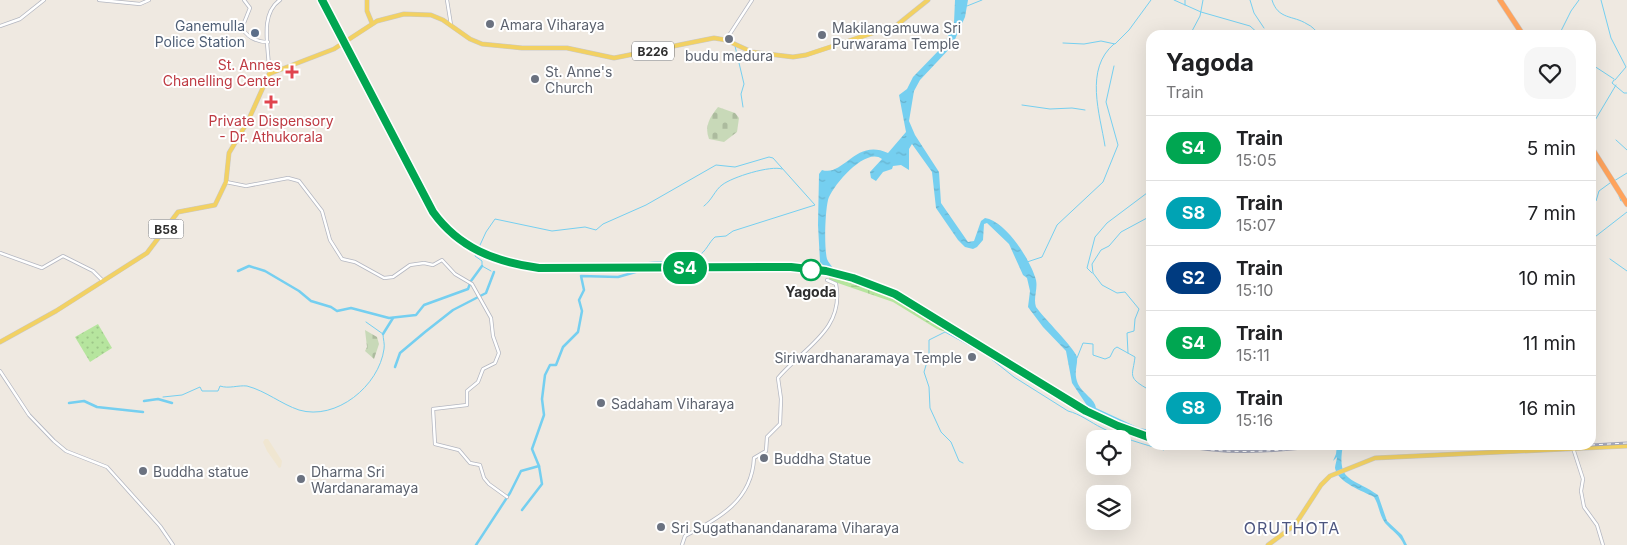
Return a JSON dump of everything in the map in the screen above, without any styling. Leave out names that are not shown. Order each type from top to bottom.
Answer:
[{"type":"highway","points":[[1500,0],[1520,30]]},
{"type":"highway","points":[[1596,155],[1623,198]]},
{"type":"main road","points":[[367,0],[367,11],[372,23]]},
{"type":"main road","name":"B226","points":[[269,74],[330,51],[372,23],[403,14],[430,15],[482,44],[522,48],[568,48],[616,58],[714,38],[726,40],[752,52],[793,57],[806,55],[899,24],[928,0]]},
{"type":"main road","name":"B58","points":[[0,342],[147,253],[178,212],[215,205],[226,182],[229,153],[248,122],[269,74]]},
{"type":"main road","points":[[1596,447],[1627,446]]},
{"type":"main road","points":[[1268,545],[1295,525],[1321,485],[1336,472],[1344,469],[1375,458],[1532,450]]},
{"type":"street","points":[[0,26],[20,19],[44,0]]},
{"type":"street","points":[[99,0],[140,4],[149,0]]},
{"type":"street","points":[[244,0],[250,8],[242,28],[250,38],[268,42]]},
{"type":"street","points":[[269,74],[268,16],[274,4],[280,0]]},
{"type":"street","points":[[448,0],[451,25]]},
{"type":"street","points":[[726,40],[752,0]]},
{"type":"street","points":[[226,182],[246,186],[288,178],[302,183],[322,211],[330,240],[342,259],[355,262],[379,277],[390,277],[410,265],[424,263],[434,265],[442,260],[455,274],[472,284],[491,318],[498,357],[495,363],[483,368],[478,382],[467,391],[467,404],[433,409],[436,444],[460,450],[470,463],[480,465],[484,478],[489,484],[507,497]]},
{"type":"street","points":[[0,253],[42,268],[63,256],[93,270],[103,281]]},
{"type":"street","points":[[682,545],[685,536],[734,506],[752,476],[754,458],[765,453],[767,437],[780,424],[781,399],[778,378],[792,361],[814,344],[832,322],[837,290],[836,284],[827,280]]},
{"type":"street","points":[[0,371],[29,415],[54,441],[66,451],[107,467],[160,526],[174,545]]},
{"type":"street","points":[[1574,450],[1583,478],[1581,490],[1584,507],[1597,525],[1603,545]]},
{"type":"shaded area","points":[[265,439],[268,439],[282,461],[281,467],[279,468],[267,451],[263,442]]},
{"type":"green space","points":[[718,107],[735,113],[739,118],[737,132],[724,142],[709,139],[707,130],[709,122]]},
{"type":"green space","points":[[830,268],[833,269],[832,277],[888,295],[918,311],[946,332],[937,329],[893,302],[832,281],[829,279]]},
{"type":"green space","points":[[98,324],[112,348],[90,362],[75,337]]},
{"type":"green space","points":[[365,330],[377,337],[379,344],[374,359],[365,351],[367,347]]},
{"type":"water","points":[[955,0],[968,0],[965,17],[952,46],[920,80],[914,91],[909,121],[915,135],[939,172],[941,203],[968,242],[974,241],[981,221],[985,218],[1001,226],[1009,234],[1029,263],[1036,280],[1036,307],[1071,347],[1077,357],[1076,376],[1080,388],[1096,408],[1139,428],[1146,429],[1146,433],[1090,410],[1072,383],[1066,351],[1043,327],[1028,307],[1030,291],[1027,278],[1023,275],[1009,244],[987,223],[984,224],[983,240],[977,247],[973,249],[965,247],[958,240],[936,208],[932,172],[912,144],[909,149],[909,170],[901,165],[893,166],[892,169],[883,172],[876,181],[871,178],[870,172],[882,159],[875,156],[859,163],[843,177],[828,200],[826,213],[825,247],[827,259],[833,269],[826,268],[820,262],[818,225],[819,174],[822,170],[830,171],[837,168],[867,150],[888,153],[906,132],[899,95],[907,89],[913,77],[944,45],[954,23]]},
{"type":"water","points":[[1336,450],[1342,450],[1342,466],[1348,478],[1378,495],[1387,521],[1402,535],[1407,545],[1404,545],[1385,523],[1374,497],[1352,486],[1337,473],[1335,468],[1337,457],[1333,461]]},
{"type":"waterway","points":[[967,6],[982,0]]},
{"type":"waterway","points":[[1063,43],[1084,44],[1101,41],[1115,44],[1129,30],[1151,0]]},
{"type":"waterway","points":[[1174,0],[1201,12],[1250,26],[1254,30]]},
{"type":"waterway","points":[[1185,0],[1185,5]]},
{"type":"waterway","points":[[1193,30],[1200,16],[1203,0]]},
{"type":"waterway","points":[[1250,0],[1254,13],[1264,28]]},
{"type":"waterway","points":[[1272,0],[1278,11],[1282,14],[1302,21],[1315,30]]},
{"type":"waterway","points":[[1562,30],[1579,0]]},
{"type":"waterway","points":[[1601,0],[1611,38],[1626,67],[1615,80]]},
{"type":"waterway","points":[[1105,146],[1096,92],[1097,79],[1099,66],[1105,54],[1114,44]]},
{"type":"waterway","points":[[735,46],[744,84],[741,94],[743,107]]},
{"type":"waterway","points":[[1027,262],[1042,257],[1057,225],[1103,182],[1118,145],[1106,102],[1114,66]]},
{"type":"waterway","points":[[1596,67],[1614,79]]},
{"type":"waterway","points":[[1614,80],[1612,83],[1624,93],[1627,93]]},
{"type":"waterway","points":[[1596,119],[1616,85]]},
{"type":"waterway","points":[[1022,105],[1050,109],[1072,108],[1085,110]]},
{"type":"waterway","points":[[1616,140],[1627,150]]},
{"type":"waterway","points":[[491,271],[482,266],[482,261],[475,256],[486,232],[495,219],[552,231],[585,227],[596,230],[603,224],[646,205],[716,165],[735,167],[769,157],[773,158],[815,205],[733,231],[726,236],[715,237],[703,252],[691,259],[676,262],[639,264]]},
{"type":"waterway","points":[[704,206],[720,187],[727,182],[742,175],[761,170],[782,169]]},
{"type":"waterway","points":[[1614,181],[1627,173]]},
{"type":"waterway","points":[[1596,201],[1599,191],[1610,183]]},
{"type":"waterway","points":[[1092,273],[1087,268],[1095,237],[1107,223],[1146,194]]},
{"type":"waterway","points":[[1619,196],[1621,201],[1623,200]]},
{"type":"waterway","points":[[1596,236],[1627,212]]},
{"type":"waterway","points":[[1128,353],[1127,333],[1134,331],[1135,319],[1139,309],[1125,292],[1117,293],[1102,285],[1093,273],[1092,264],[1101,250],[1109,246],[1121,232],[1146,219]]},
{"type":"waterway","points":[[1610,259],[1627,271]]},
{"type":"waterway","points":[[476,545],[510,493],[521,471],[539,466],[532,449],[544,415],[542,399],[545,375],[550,365],[556,365],[563,347],[578,332],[582,311],[579,300],[584,290],[581,276],[618,277],[639,271],[639,264]]},
{"type":"waterway","points":[[238,271],[249,266],[265,271],[299,291],[311,301],[331,307],[337,311],[351,308],[389,318],[416,315],[424,305],[468,289],[471,281],[482,266]]},
{"type":"waterway","points":[[395,367],[400,353],[425,332],[453,310],[486,293],[494,272]]},
{"type":"waterway","points":[[383,334],[393,318]]},
{"type":"waterway","points":[[163,397],[182,395],[200,387],[202,391],[218,391],[220,386],[247,386],[299,410],[313,412],[341,405],[354,398],[365,387],[374,376],[380,363],[384,347],[383,334],[366,322]]},
{"type":"waterway","points":[[963,463],[959,461],[951,442],[941,432],[930,408],[929,387],[924,372],[929,355],[929,340],[945,332],[985,354],[1014,377],[1068,411],[1124,438],[1146,445]]},
{"type":"waterway","points":[[1077,358],[1083,343],[1093,344],[1093,355],[1105,359],[1110,357],[1117,347],[1135,357],[1134,378],[1146,388]]},
{"type":"waterway","points":[[144,401],[158,399],[172,403]]},
{"type":"waterway","points":[[69,403],[84,401],[97,407],[143,412]]},
{"type":"waterway","points":[[522,510],[542,484],[539,466]]},
{"type":"railway","points":[[323,0],[433,212],[454,235],[479,251],[508,262],[539,268],[791,267],[826,271],[853,278],[895,294],[1086,411],[1146,436]]},
{"type":"railway","points":[[1596,445],[1627,443]]},
{"type":"railway","points":[[1217,450],[1284,450]]},
{"type":"train","name":"S4","points":[[322,0],[420,191],[442,226],[474,251],[516,265],[539,268],[791,267],[826,271],[853,278],[895,294],[1086,411],[1146,436]]},
{"type":"place","name":"Amara Viharaya","points":[[490,24]]},
{"type":"place","name":"Ganemulla Police Station","points":[[255,33]]},
{"type":"place","name":"Makilangamuwa Sri Purwarama Temple","points":[[822,35]]},
{"type":"place","name":"budu medura","points":[[729,39]]},
{"type":"place","name":"St. Annes Chanelling Center","points":[[292,72]]},
{"type":"place","name":"St. Anne's Church","points":[[535,79]]},
{"type":"place","name":"Private Dispensory - Dr. Athukorala","points":[[271,102]]},
{"type":"place","name":"Yagoda","points":[[811,270]]},
{"type":"place","name":"Siriwardhanaramaya Temple","points":[[972,357]]},
{"type":"place","name":"Sadaham Viharaya","points":[[601,403]]},
{"type":"place","name":"Buddha Statue","points":[[764,458]]},
{"type":"place","name":"Buddha statue","points":[[143,471]]},
{"type":"place","name":"Dharma Sri Wardanaramaya","points":[[301,479]]},
{"type":"place","name":"Sri Sugathanandanarama Viharaya","points":[[661,527]]},
{"type":"district","name":"ORUTHOTA","points":[[1292,528]]}]
